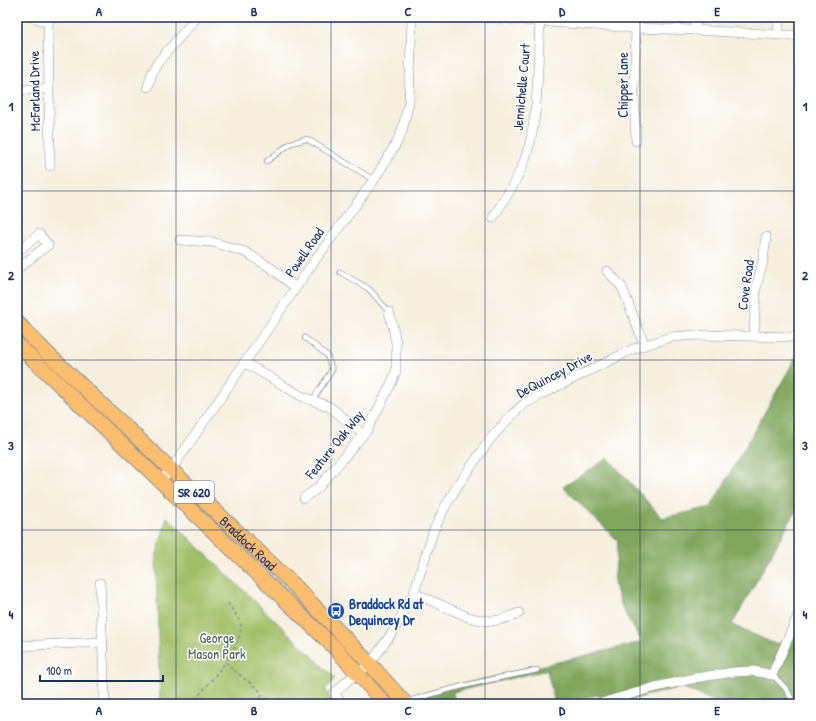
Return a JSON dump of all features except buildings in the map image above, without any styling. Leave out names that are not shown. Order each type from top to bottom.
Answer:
[{"type":"main road","name":"Braddock Road","points":[[17,322],[46,352],[293,584],[370,664],[405,703]]},
{"type":"main road","name":"Braddock Road","points":[[17,344],[335,648],[385,704]]},
{"type":"street","points":[[31,17],[49,19]]},
{"type":"street","points":[[148,87],[152,73],[158,62],[197,17]]},
{"type":"street","name":"Powell Road","points":[[160,480],[171,470],[244,362],[374,180],[396,144],[406,117],[410,86],[412,17]]},
{"type":"street","points":[[480,17],[540,21],[586,21],[636,28],[799,36]]},
{"type":"street","points":[[694,30],[697,17]]},
{"type":"street","points":[[778,34],[779,17]]},
{"type":"street","name":"McFarland Drive","points":[[49,19],[48,89],[50,166]]},
{"type":"street","name":"Jennichelle Court","points":[[493,218],[518,177],[528,148],[534,118],[540,21]]},
{"type":"street","name":"Chipper Lane","points":[[636,28],[634,93],[636,141]]},
{"type":"street","points":[[17,90],[48,89]]},
{"type":"street","points":[[17,252],[39,234],[48,245],[17,269]]},
{"type":"street","name":"Cove Road","points":[[754,336],[756,288],[763,261],[766,237]]},
{"type":"street","points":[[180,240],[212,242],[245,252],[271,268],[296,288]]},
{"type":"street","points":[[607,271],[622,288],[644,344]]},
{"type":"street","name":"Feature Oak Way","points":[[304,498],[318,488],[368,429],[386,397],[396,371],[396,343],[389,312]]},
{"type":"street","name":"DeQuincey Drive","points":[[370,664],[394,630],[408,606],[414,593],[433,532],[444,507],[458,485],[501,426],[524,404],[644,344],[671,337],[799,337]]},
{"type":"street","points":[[244,362],[301,396],[330,407],[363,434]]},
{"type":"street","points":[[100,583],[105,704]]},
{"type":"street","points":[[414,593],[477,620],[496,622],[519,613]]},
{"type":"street","points":[[598,704],[652,688],[695,678],[734,672],[754,671],[772,675],[799,613]]},
{"type":"street","points":[[17,646],[103,642]]},
{"type":"street","points":[[343,704],[334,694],[357,673],[370,664]]},
{"type":"lane","points":[[267,161],[291,143],[307,139],[374,180]]},
{"type":"lane","points":[[340,272],[370,289],[389,312]]},
{"type":"lane","points":[[305,338],[327,355],[332,370],[312,401]]},
{"type":"lane","points":[[405,703],[484,680],[537,670]]},
{"type":"lane","points":[[772,675],[785,686],[793,704]]},
{"type":"path","points":[[192,704],[226,662],[239,638],[241,627],[239,620],[228,603]]},
{"type":"path","points":[[226,662],[231,668],[259,690],[262,696],[274,704]]},
{"type":"path","points":[[255,704],[262,696]]},
{"type":"green space","points":[[799,352],[799,505],[732,625],[775,644],[799,637],[799,704],[715,704],[713,701],[681,687],[612,704],[606,704],[598,695],[555,704],[547,670],[453,692],[455,704],[426,704],[418,695],[642,642],[623,610],[614,582],[618,541],[563,487],[608,458],[662,518],[711,507]]},
{"type":"green space","name":"George Mason Park","points":[[167,517],[335,678],[325,690],[337,704],[160,704],[156,557]]},
{"type":"place","name":"Braddock Rd at Dequincey Dr","points":[[336,611]]}]
